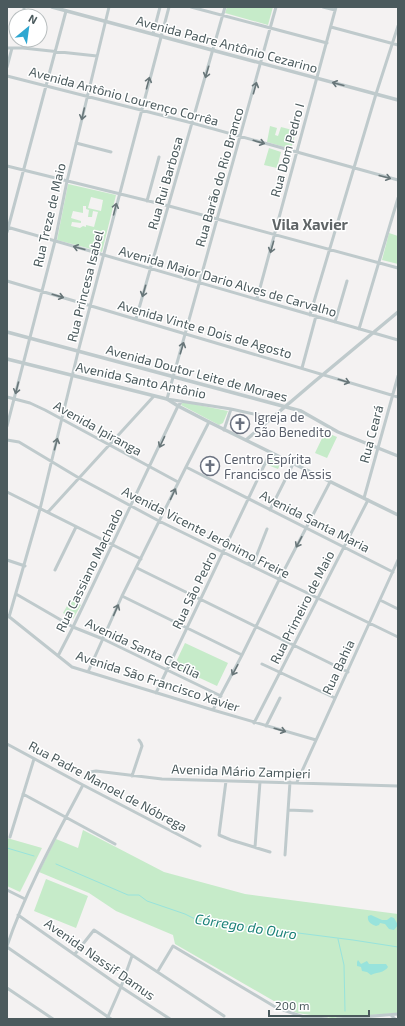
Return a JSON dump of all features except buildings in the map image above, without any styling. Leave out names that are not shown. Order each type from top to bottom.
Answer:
[{"type":"street","name":"Avenida Padre Antônio Cezarino","points":[[52,7],[398,100]]},
{"type":"street","name":"Rua Treze de Maio","points":[[7,426],[55,242],[67,181],[109,7]]},
{"type":"street","points":[[153,34],[160,7]]},
{"type":"street","name":"Rua Princesa Isabel","points":[[8,616],[25,566],[90,305],[160,36],[169,7]]},
{"type":"street","points":[[191,7],[327,43]]},
{"type":"street","name":"Rua Rui Barbosa","points":[[136,319],[225,7]]},
{"type":"street","name":"Rua Barão do Rio Branco","points":[[167,399],[262,63],[276,7]]},
{"type":"street","points":[[323,7],[336,9]]},
{"type":"street","name":"Rua Dom Pedro I","points":[[257,299],[336,9]]},
{"type":"street","points":[[7,232],[66,11]]},
{"type":"street","points":[[310,315],[331,250],[376,94],[398,26]]},
{"type":"street","points":[[331,27],[398,45]]},
{"type":"street","points":[[7,67],[12,48]]},
{"type":"street","points":[[23,48],[97,56]]},
{"type":"street","name":"Avenida Antônio Lourenço Corrêa","points":[[7,76],[192,123],[398,180]]},
{"type":"street","points":[[76,143],[111,152]]},
{"type":"street","points":[[147,201],[159,157]]},
{"type":"street","points":[[7,166],[169,206],[398,268]]},
{"type":"street","points":[[360,329],[398,198]]},
{"type":"street","name":"Avenida Major Dario Alves de Carvalho","points":[[8,227],[55,242],[151,268],[398,340]]},
{"type":"street","name":"Avenida Vinte e Dois de Agosto","points":[[7,281],[398,397]]},
{"type":"street","points":[[335,322],[347,281]]},
{"type":"street","points":[[246,440],[322,374],[398,312]]},
{"type":"street","points":[[302,368],[316,316]]},
{"type":"street","name":"Avenida Doutor Leite de Moraes","points":[[7,332],[301,411],[338,432],[398,456]]},
{"type":"street","name":"Avenida Santo Antônio","points":[[7,359],[22,364],[167,399],[231,409],[272,418]]},
{"type":"street","name":"Rua Ceará","points":[[366,499],[378,448],[398,376]]},
{"type":"street","points":[[48,512],[154,396]]},
{"type":"street","name":"Avenida Ipiranga","points":[[7,397],[30,404],[62,419],[109,446],[178,482]]},
{"type":"street","points":[[167,399],[224,430],[398,515]]},
{"type":"street","name":"Rua Cassiano Machado","points":[[58,656],[150,468],[178,406],[182,401]]},
{"type":"street","points":[[224,430],[231,409]]},
{"type":"street","points":[[88,672],[122,596],[209,422]]},
{"type":"street","name":"Avenida Vicente Jerônimo Freire","points":[[7,440],[19,442],[51,462],[159,522],[254,566],[279,580],[398,638]]},
{"type":"street","name":"Rua São Pedro","points":[[156,693],[166,669],[187,628],[270,452]]},
{"type":"street","points":[[270,510],[293,464]]},
{"type":"street","name":"Avenida Santa Maria","points":[[186,467],[392,572]]},
{"type":"street","points":[[213,710],[330,482]]},
{"type":"street","points":[[7,492],[140,559]]},
{"type":"street","name":"Rua Primeiro de Maio","points":[[254,723],[318,599],[366,499]]},
{"type":"street","points":[[55,570],[76,527]]},
{"type":"street","points":[[254,566],[267,529]]},
{"type":"street","points":[[248,564],[256,557]]},
{"type":"street","points":[[7,560],[25,566]]},
{"type":"street","name":"Rua Bahia","points":[[297,782],[392,572],[397,566],[398,560]]},
{"type":"street","points":[[137,568],[348,672]]},
{"type":"street","name":"Avenida Santa Cecília","points":[[16,594],[73,627],[103,639],[221,696]]},
{"type":"street","points":[[122,596],[242,656]]},
{"type":"street","points":[[380,600],[398,608]]},
{"type":"street","name":"Avenida São Francisco Xavier","points":[[8,616],[72,667],[254,723],[316,740]]},
{"type":"street","points":[[262,664],[334,698]]},
{"type":"street","points":[[266,726],[280,698]]},
{"type":"street","points":[[132,776],[142,746],[139,740]]},
{"type":"street","name":"Rua Padre Manoel de Nóbrega","points":[[7,744],[200,846]]},
{"type":"street","points":[[10,837],[34,759]]},
{"type":"street","name":"Avenida Mário Zampieri","points":[[86,777],[90,772],[96,771],[162,779],[398,786]]},
{"type":"street","points":[[226,780],[219,835],[270,852]]},
{"type":"street","points":[[255,847],[260,782]]},
{"type":"street","points":[[285,855],[290,782]]},
{"type":"street","points":[[83,785],[39,869],[18,915],[7,947],[109,1018],[132,956]]},
{"type":"street","points":[[23,794],[115,844]]},
{"type":"street","points":[[288,810],[312,811]]},
{"type":"street","points":[[7,890],[25,899]]},
{"type":"street","name":"Avenida Nassif Damus","points":[[18,915],[121,987],[170,1019]]},
{"type":"street","points":[[75,954],[94,930],[224,1016]]},
{"type":"street","points":[[158,971],[173,946],[277,1008],[303,1018],[327,1019]]},
{"type":"street","points":[[7,988],[53,1019]]},
{"type":"street","points":[[337,1019],[398,1014]]},
{"type":"street","points":[[391,1015],[395,1019]]},
{"type":"green space","points":[[227,7],[273,7],[268,25],[225,13]]},
{"type":"green space","points":[[270,126],[277,128],[275,135],[278,136],[281,127],[296,131],[291,149],[267,142]]},
{"type":"green space","points":[[269,148],[281,152],[277,168],[264,165]]},
{"type":"green space","points":[[68,184],[116,195],[102,252],[57,240]],"holes":[[[91,197],[103,200],[101,211],[88,208]],[[83,206],[86,206],[86,209],[89,210],[88,217],[92,217],[93,211],[98,212],[94,227],[86,225],[86,227],[83,226],[80,228],[71,226],[72,222],[81,223],[81,221],[71,218],[73,211],[83,213]]]},
{"type":"green space","points":[[389,233],[398,236],[398,264],[382,260]]},
{"type":"green space","points":[[183,402],[228,411],[223,423],[219,425],[181,405]]},
{"type":"green space","points":[[325,432],[337,437],[327,458],[315,453]]},
{"type":"green space","points":[[271,455],[282,461],[278,469],[265,464]]},
{"type":"green space","points":[[71,599],[81,605],[73,619],[63,613]]},
{"type":"green space","points":[[185,643],[228,663],[217,686],[174,666]]},
{"type":"green space","points":[[83,830],[164,872],[245,894],[398,914],[398,1013],[332,1018],[297,1013],[175,944],[173,935],[116,911],[89,893],[39,872],[56,839],[78,848]]},
{"type":"green space","points":[[7,838],[42,848],[20,892],[7,886]]},
{"type":"green space","points":[[46,879],[88,896],[76,928],[34,911]]},
{"type":"water","points":[[371,915],[382,920],[387,920],[391,917],[394,918],[398,925],[394,930],[389,929],[385,924],[380,923],[376,926],[371,924],[369,921],[368,916]]},
{"type":"water","points":[[358,960],[361,964],[367,961],[369,964],[386,964],[388,967],[371,975],[362,971],[361,967],[357,966]]},
{"type":"waterway","name":"Córrego do Ouro","points":[[7,848],[34,856]]},
{"type":"waterway","name":"Córrego do Ouro","points":[[56,864],[128,895],[139,895],[147,901],[185,914],[199,921],[398,947]]},
{"type":"waterway","points":[[338,939],[344,965],[345,1011]]},
{"type":"place","name":"Igreja de São Benedito","points":[[240,424]]},
{"type":"place","name":"Centro Espírita Francisco de Assis","points":[[210,466]]},
{"type":"district","name":"Vila Xavier","points":[[310,224]]}]
